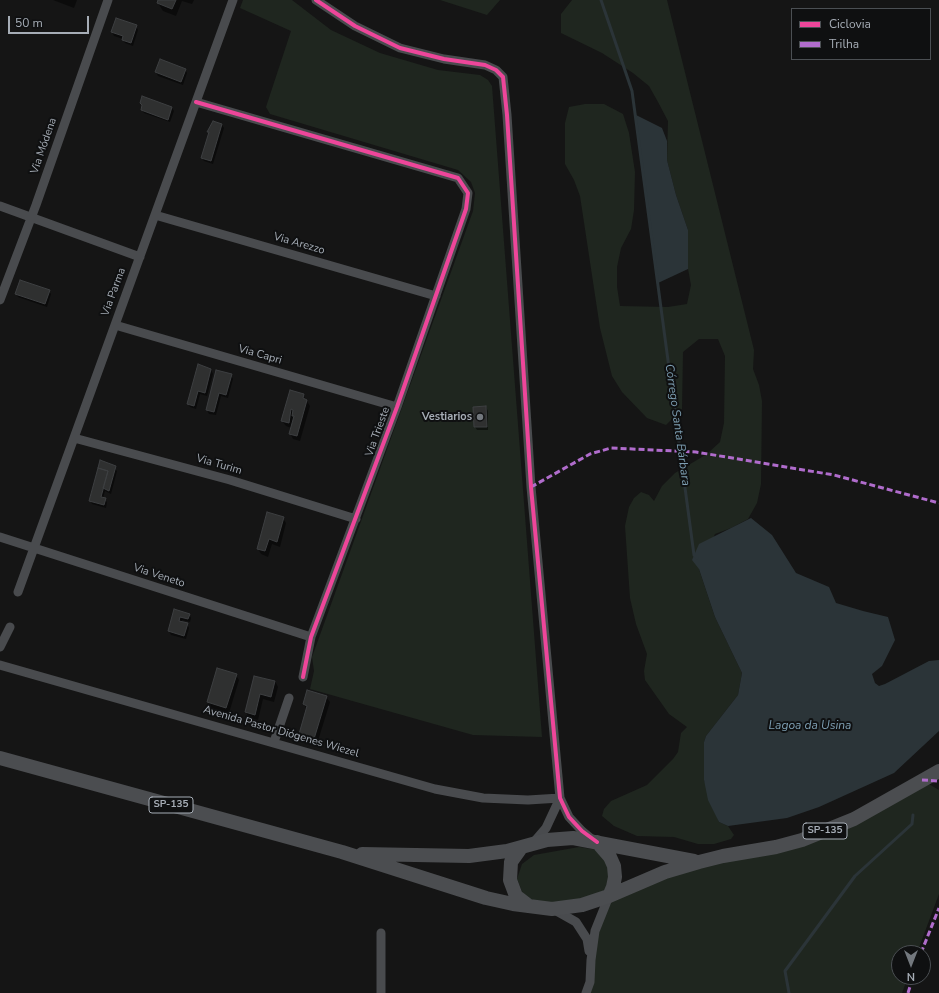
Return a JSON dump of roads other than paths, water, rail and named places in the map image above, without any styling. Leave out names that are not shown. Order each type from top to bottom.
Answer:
[{"type":"main road","name":"SP-135","points":[[0,758],[342,852],[486,898],[530,907],[552,909],[582,905],[609,896],[665,872],[699,862],[723,856],[776,847],[802,840],[860,816],[939,771]]},
{"type":"main road","name":"SP-135","points":[[342,852],[403,856],[469,856],[526,846],[560,838],[573,838],[645,853],[699,862]]},
{"type":"main road","points":[[597,842],[610,857],[614,866],[614,887],[609,896]]},
{"type":"main road","points":[[526,846],[511,862],[510,880],[516,896],[530,907]]},
{"type":"street","name":"Via Módena","points":[[0,300],[31,218],[108,0]]},
{"type":"street","name":"Via Parma","points":[[18,592],[233,0]]},
{"type":"street","points":[[316,0],[355,26],[400,48],[444,59],[485,65],[496,70],[503,77],[507,115],[531,486],[560,798],[569,817],[582,831],[597,842]]},
{"type":"street","name":"Via Trieste","points":[[196,102],[458,178],[468,193],[466,209],[397,407],[311,637],[303,677]]},
{"type":"street","points":[[0,206],[140,257]]},
{"type":"street","name":"Via Arezzo","points":[[155,215],[436,296]]},
{"type":"street","name":"Via Capri","points":[[115,325],[397,407]]},
{"type":"street","name":"Via Turim","points":[[74,438],[230,480],[356,519]]},
{"type":"street","name":"Via Veneto","points":[[0,537],[311,637]]},
{"type":"street","points":[[0,648],[10,627]]},
{"type":"street","name":"Avenida Pastor Diógenes Wiezel","points":[[0,665],[435,788],[482,798],[528,800],[560,798]]},
{"type":"street","points":[[274,742],[289,698]]},
{"type":"street","points":[[526,846],[546,828],[560,798]]},
{"type":"street","points":[[586,993],[590,982],[595,931],[609,896]]},
{"type":"street","points":[[552,909],[576,922],[583,931],[587,939],[591,960]]},
{"type":"street","points":[[381,933],[381,993]]},
{"type":"water","points":[[636,115],[662,128],[667,141],[667,160],[676,195],[688,230],[688,269],[658,283]]},
{"type":"water","name":"Lagoa da Usina","points":[[751,518],[772,535],[796,573],[829,587],[836,603],[888,617],[895,640],[882,666],[872,674],[875,683],[879,686],[885,684],[929,661],[939,660],[939,731],[894,773],[819,807],[787,818],[728,826],[719,822],[708,800],[704,780],[704,742],[706,736],[738,695],[742,673],[715,617],[699,569],[692,560],[699,544]]},
{"type":"waterway","name":"Córrego Santa Bárbara","points":[[601,0],[632,91],[694,555],[697,558]]},
{"type":"waterway","name":"Córrego Santa Bárbara","points":[[789,993],[785,971],[855,876],[912,824],[913,815]]},
{"type":"place","name":"Vestiarios","points":[[480,417]]}]
